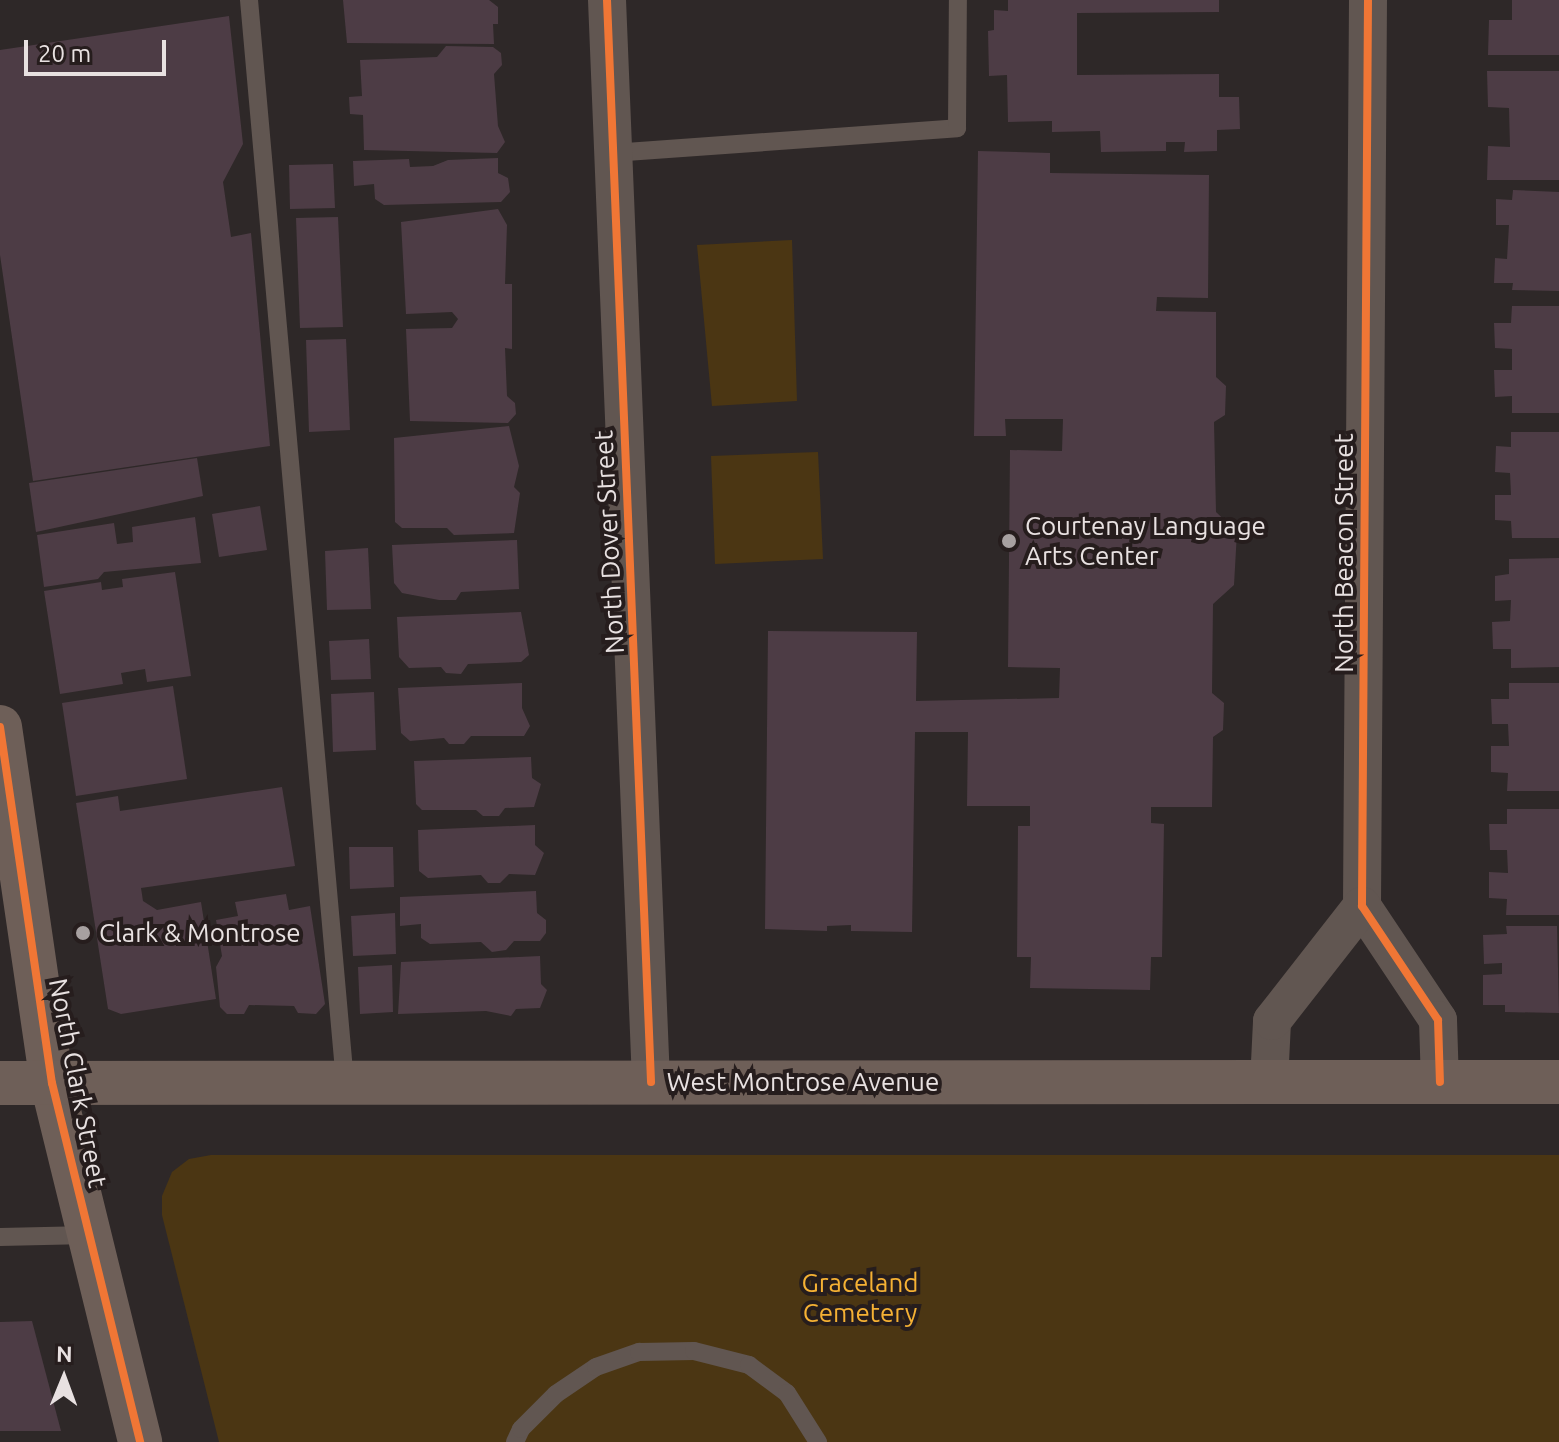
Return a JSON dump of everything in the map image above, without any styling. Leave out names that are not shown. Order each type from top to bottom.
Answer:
[{"type":"main road","name":"North Clark Street","points":[[0,727],[52,1083],[140,1442]]},
{"type":"main road","name":"West Montrose Avenue","points":[[0,1083],[1559,1082]]},
{"type":"street","name":"North Dover Street","points":[[607,0],[651,1082]]},
{"type":"street","name":"North Beacon Street","points":[[1362,906],[1368,0]]},
{"type":"street","points":[[1269,1083],[1272,1021],[1362,906],[1438,1020],[1440,1082]]},
{"type":"lane","points":[[249,0],[345,1082]]},
{"type":"lane","points":[[612,153],[957,128],[958,0]]},
{"type":"lane","points":[[0,1237],[89,1235]]},
{"type":"lane","points":[[515,1442],[521,1429],[556,1394],[596,1367],[639,1352],[680,1351],[749,1365],[787,1393],[818,1442]]},
{"type":"green space","points":[[792,240],[797,401],[712,406],[697,245]]},
{"type":"green space","points":[[818,452],[823,559],[715,564],[711,456]]},
{"type":"green space","name":"Graceland Cemetery","points":[[211,1155],[1559,1155],[1559,1442],[219,1442],[162,1215],[162,1196],[172,1172],[189,1159]]},
{"type":"building","points":[[343,0],[489,0],[498,7],[498,24],[493,24],[494,44],[347,43]]},
{"type":"building","points":[[1008,0],[1219,0],[1219,12],[1077,13],[1077,75],[1219,74],[1219,97],[1239,97],[1240,129],[1217,130],[1217,151],[1184,152],[1185,142],[1166,142],[1166,151],[1101,152],[1100,131],[1052,132],[1052,121],[1008,122],[1007,75],[989,76],[988,31],[994,30],[994,10],[1008,11]]},
{"type":"building","points":[[1512,0],[1559,0],[1559,55],[1488,55],[1489,20],[1512,20]]},
{"type":"building","points":[[229,16],[243,144],[223,182],[231,237],[251,233],[270,446],[33,481],[0,255],[0,50]]},
{"type":"building","points":[[446,46],[493,47],[501,53],[502,65],[494,74],[498,126],[505,142],[497,153],[364,150],[363,115],[350,114],[349,97],[362,96],[360,60],[437,57]]},
{"type":"building","points":[[1487,71],[1559,71],[1559,180],[1487,180],[1488,146],[1510,147],[1509,108],[1488,107]]},
{"type":"building","points":[[978,151],[1050,153],[1050,173],[1209,175],[1208,298],[1157,297],[1156,311],[1216,312],[1216,377],[1226,386],[1225,415],[1214,422],[1216,512],[1237,532],[1234,585],[1213,604],[1212,693],[1224,703],[1223,730],[1213,737],[1212,807],[1151,807],[1151,823],[1164,824],[1162,957],[1151,957],[1150,990],[1030,988],[1031,957],[1017,957],[1018,826],[1030,826],[1030,806],[967,806],[968,732],[915,732],[912,932],[851,931],[851,925],[827,926],[827,931],[765,929],[768,631],[917,632],[916,701],[1059,698],[1060,668],[1008,667],[1010,450],[1062,451],[1063,419],[1005,419],[1006,436],[974,436]]},
{"type":"building","points":[[498,158],[498,173],[508,178],[510,192],[501,202],[384,205],[375,199],[374,184],[354,186],[353,161],[409,159],[410,167],[433,166],[448,160]]},
{"type":"building","points":[[333,164],[335,208],[290,209],[289,165]]},
{"type":"building","points":[[1513,190],[1559,192],[1559,291],[1512,290],[1513,283],[1494,283],[1495,258],[1507,259],[1509,225],[1496,225],[1496,199],[1512,200]]},
{"type":"building","points":[[498,209],[507,225],[505,284],[512,284],[512,349],[505,348],[507,396],[515,403],[516,414],[508,423],[410,421],[406,329],[452,328],[458,319],[452,312],[406,314],[401,222]]},
{"type":"building","points":[[338,217],[343,327],[300,328],[296,218]]},
{"type":"building","points":[[1512,306],[1559,306],[1559,413],[1512,413],[1512,396],[1495,397],[1494,370],[1512,370],[1512,349],[1495,348],[1494,323],[1511,323]]},
{"type":"building","points":[[346,339],[350,430],[309,432],[306,340]]},
{"type":"building","points":[[509,426],[519,466],[514,487],[520,493],[514,533],[454,535],[447,528],[402,528],[395,522],[394,438]]},
{"type":"building","points":[[1511,432],[1559,432],[1559,538],[1512,538],[1511,521],[1495,520],[1495,495],[1511,495],[1510,473],[1495,472],[1496,446],[1511,447]]},
{"type":"building","points":[[197,458],[203,496],[36,532],[29,483]]},
{"type":"building","points":[[260,506],[267,550],[219,557],[212,514]]},
{"type":"building","points":[[195,517],[201,563],[104,572],[98,579],[44,587],[37,535],[114,523],[117,544],[133,542],[132,527]]},
{"type":"building","points":[[517,540],[519,589],[461,592],[456,600],[439,600],[402,593],[394,583],[392,545]]},
{"type":"building","points":[[368,548],[371,609],[327,610],[325,551]]},
{"type":"building","points":[[1559,558],[1559,667],[1511,668],[1511,649],[1493,649],[1492,622],[1510,621],[1511,600],[1495,601],[1495,576],[1509,574],[1509,559]]},
{"type":"building","points":[[175,572],[191,676],[147,682],[145,669],[121,673],[123,684],[60,694],[44,591],[101,582],[102,590],[123,587],[122,579]]},
{"type":"building","points":[[521,612],[529,655],[521,662],[468,664],[461,674],[446,673],[441,667],[409,668],[399,657],[397,617]]},
{"type":"building","points":[[369,639],[371,679],[331,680],[329,641]]},
{"type":"building","points":[[522,683],[522,708],[530,726],[524,736],[471,736],[464,744],[449,744],[444,738],[410,741],[401,733],[398,688]]},
{"type":"building","points":[[1509,683],[1559,683],[1559,791],[1507,791],[1508,773],[1491,772],[1491,746],[1509,746],[1508,724],[1492,724],[1491,699],[1509,699]]},
{"type":"building","points":[[173,686],[187,779],[76,796],[62,703]]},
{"type":"building","points":[[374,692],[376,750],[333,752],[331,694]]},
{"type":"building","points":[[531,757],[532,778],[541,784],[534,807],[505,808],[499,816],[483,816],[476,810],[422,810],[416,804],[414,761]]},
{"type":"building","points":[[282,787],[295,866],[141,888],[143,901],[157,910],[201,902],[216,999],[121,1014],[108,1009],[76,803],[118,796],[120,811]]},
{"type":"building","points":[[1507,809],[1559,809],[1559,915],[1506,915],[1507,899],[1489,898],[1489,872],[1508,873],[1507,850],[1490,850],[1489,824],[1507,824]]},
{"type":"building","points":[[535,825],[535,845],[544,853],[535,875],[509,874],[500,883],[488,883],[481,875],[428,878],[419,871],[418,830]]},
{"type":"building","points":[[349,847],[393,847],[394,887],[350,889]]},
{"type":"building","points":[[536,891],[537,913],[546,920],[546,933],[540,941],[514,941],[506,950],[492,952],[481,942],[430,944],[421,938],[421,924],[400,926],[400,897]]},
{"type":"building","points":[[286,894],[289,910],[310,906],[325,1004],[316,1014],[298,1013],[294,1006],[249,1005],[244,1014],[227,1014],[220,1007],[216,967],[222,956],[216,920],[238,916],[235,902]]},
{"type":"building","points":[[395,913],[396,954],[353,956],[351,916]]},
{"type":"building","points":[[1506,926],[1557,926],[1559,1013],[1505,1012],[1505,1005],[1483,1005],[1483,975],[1502,974],[1502,963],[1484,964],[1483,935],[1507,934]]},
{"type":"building","points":[[540,956],[541,984],[547,990],[540,1008],[516,1009],[511,1016],[486,1011],[398,1014],[401,962]]},
{"type":"building","points":[[392,965],[393,1012],[360,1014],[358,967]]},
{"type":"building","points":[[32,1321],[61,1431],[0,1431],[0,1322]]},
{"type":"cycle path","points":[[607,0],[651,1082]]},
{"type":"cycle path","points":[[1368,0],[1362,906],[1438,1020],[1440,1082]]},
{"type":"cycle path","points":[[0,727],[52,1083],[140,1442]]},
{"type":"place","name":"Courtenay Language Arts Center","points":[[1009,541]]},
{"type":"place","name":"Clark & Montrose","points":[[83,933]]}]
